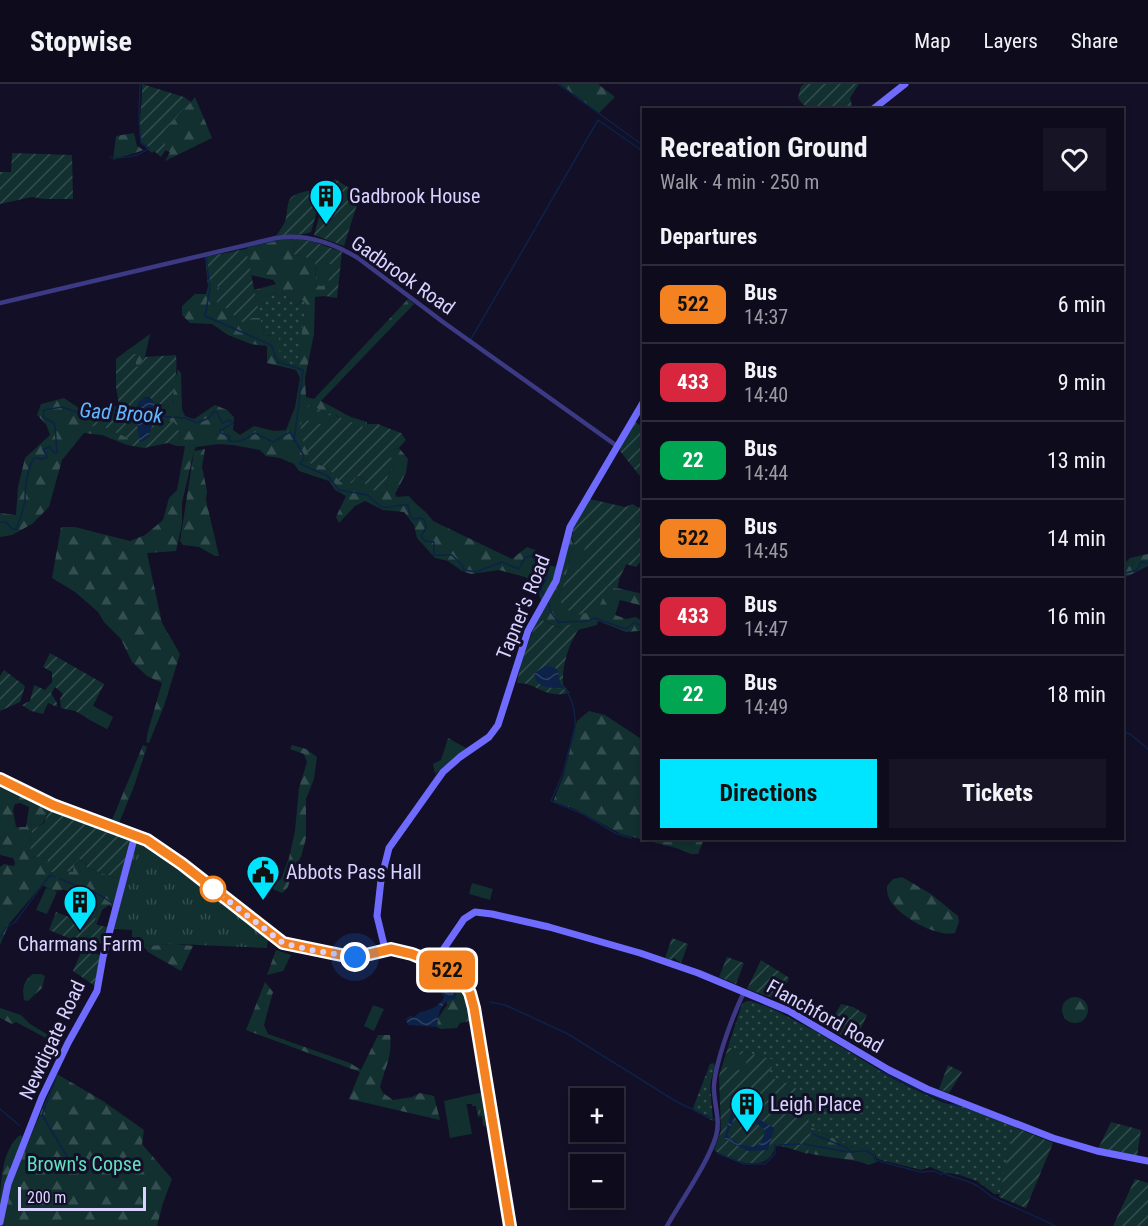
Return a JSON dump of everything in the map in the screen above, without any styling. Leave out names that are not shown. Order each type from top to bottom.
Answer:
[{"type":"street","points":[[875,108],[905,84]]},
{"type":"street","name":"Gadbrook Road","points":[[0,303],[276,238],[297,236],[311,238],[358,258],[451,328],[617,446]]},
{"type":"street","name":"Tapner's Road","points":[[385,950],[377,916],[381,880],[389,848],[443,772],[489,737],[498,725],[528,631],[556,581],[570,526],[642,404]]},
{"type":"street","points":[[0,779],[53,805],[135,835],[159,848],[283,943],[357,957],[385,950],[400,951],[434,963],[462,980],[470,993],[510,1226]]},
{"type":"street","name":"Newdigate Road","points":[[0,1222],[8,1184],[42,1097],[97,991],[103,957],[135,835]]},
{"type":"street","name":"Flanchford Road","points":[[434,963],[464,919],[470,914],[482,913],[549,927],[640,952],[789,1011],[889,1070],[927,1089],[1076,1146],[1148,1161]]},
{"type":"street","points":[[667,1226],[716,1137],[714,1088],[717,1069],[744,992]]},
{"type":"green space","points":[[142,84],[184,97],[191,102],[165,130],[165,151],[161,157],[154,151],[152,153],[141,143]]},
{"type":"green space","points":[[560,84],[598,84],[615,97],[599,113]]},
{"type":"green space","points":[[805,84],[859,84],[850,98],[853,108],[810,108],[802,104],[798,98],[801,86]]},
{"type":"green space","points":[[195,97],[212,138],[165,161],[170,152],[164,150],[141,117],[170,123]]},
{"type":"green space","points":[[134,133],[137,146],[144,150],[113,160],[116,136]]},
{"type":"green space","points":[[12,153],[72,155],[73,199],[32,197],[0,204],[0,172],[11,172]]},
{"type":"green space","points":[[335,179],[360,195],[344,246],[314,235],[327,189]]},
{"type":"green space","points":[[307,191],[316,195],[317,211],[311,232],[276,236],[283,225],[288,203],[292,197]]},
{"type":"green space","points":[[283,238],[295,238],[293,254],[315,260],[316,285],[325,286],[325,296],[315,297],[314,334],[305,378],[306,397],[314,399],[408,299],[414,304],[321,401],[351,417],[367,422],[366,428],[347,422],[336,415],[305,462],[316,462],[352,483],[357,476],[386,490],[388,474],[395,464],[388,454],[399,448],[408,459],[406,473],[395,494],[397,497],[409,496],[433,521],[512,559],[527,547],[537,551],[542,563],[556,567],[551,588],[541,601],[536,583],[525,577],[499,570],[471,574],[462,571],[448,561],[435,558],[417,538],[414,525],[404,512],[383,510],[365,501],[355,506],[339,523],[336,517],[346,496],[335,490],[329,481],[299,471],[294,464],[280,458],[266,456],[260,450],[218,444],[196,447],[182,503],[182,524],[176,551],[147,553],[162,623],[180,654],[164,706],[149,743],[146,742],[162,683],[147,676],[132,662],[121,639],[104,622],[98,612],[75,592],[52,578],[61,527],[75,527],[130,541],[145,535],[163,520],[169,498],[177,490],[185,446],[177,446],[181,435],[174,422],[162,421],[156,417],[156,409],[160,405],[172,407],[178,369],[181,373],[182,409],[185,416],[194,419],[215,405],[227,410],[234,417],[233,430],[240,435],[254,426],[274,431],[286,430],[295,407],[300,378],[296,370],[267,363],[267,346],[251,344],[228,335],[212,324],[190,323],[182,315],[182,306],[195,294],[206,294],[208,286],[219,286],[228,307],[236,318],[260,318],[264,336],[279,337],[280,360],[297,366],[306,303],[302,300],[296,306],[281,291],[256,300],[254,290],[276,284],[273,280],[251,275],[246,249],[251,245]]},
{"type":"green space","points":[[295,238],[342,252],[337,298],[325,296],[325,286],[316,285],[315,260],[293,254]]},
{"type":"green space","points":[[246,249],[260,318],[242,322],[217,303],[219,286],[208,286],[205,257]]},
{"type":"green space","points":[[318,262],[331,264],[328,286],[316,284]]},
{"type":"green space","points":[[281,291],[296,306],[303,300],[307,303],[297,366],[280,360],[273,335],[264,336],[256,300]]},
{"type":"green space","points":[[150,334],[145,357],[136,367],[136,354],[125,352]]},
{"type":"green space","points":[[125,352],[136,354],[136,366],[138,367],[145,357],[176,355],[172,407],[161,405],[156,409],[149,397],[143,399],[135,410],[119,405],[116,387],[116,359]]},
{"type":"green space","points":[[64,398],[80,409],[113,406],[135,410],[136,418],[103,413],[85,426],[101,426],[129,438],[127,445],[102,435],[84,433],[62,460],[49,507],[32,524],[12,535],[0,537],[0,513],[16,515],[18,487],[25,458],[50,435],[46,424],[37,415],[41,404]]},
{"type":"green space","points":[[309,405],[366,428],[366,424],[378,424],[401,433],[406,440],[399,448],[390,451],[389,454],[395,464],[388,474],[386,490],[377,492],[366,486],[364,479],[357,476],[352,483],[340,482],[325,467],[305,463],[309,456],[301,425]]},
{"type":"green space","points":[[309,409],[331,416],[328,426],[306,420]]},
{"type":"green space","points":[[103,413],[136,418],[139,439],[149,436],[156,417],[162,421],[174,422],[181,435],[177,446],[168,443],[144,448],[127,445],[128,438],[101,426],[85,426],[86,421]]},
{"type":"green space","points":[[635,422],[642,426],[642,479],[620,451]]},
{"type":"green space","points":[[205,449],[202,467],[207,491],[206,500],[219,556],[199,547],[183,545],[180,541],[194,451]]},
{"type":"green space","points":[[590,499],[625,507],[633,504],[642,507],[642,560],[636,567],[626,564],[617,589],[608,586],[600,605],[592,605],[586,613],[576,615],[565,608],[558,598],[564,584],[573,544],[573,528]]},
{"type":"green space","points":[[574,534],[573,544],[564,584],[558,598],[610,580],[627,563],[617,588],[642,594],[642,606],[620,600],[615,615],[626,619],[636,617],[642,621],[642,632],[626,632],[598,621],[597,625],[578,630],[571,624],[561,628],[538,618],[559,581],[570,535]]},
{"type":"green space","points":[[573,544],[585,547],[580,569],[568,566]]},
{"type":"green space","points":[[1148,554],[1148,566],[1124,578],[1124,564],[1130,558]]},
{"type":"green space","points":[[538,618],[560,628],[571,624],[578,630],[565,663],[563,685],[570,693],[553,694],[524,683],[517,683],[522,658]]},
{"type":"green space","points":[[50,653],[104,684],[93,706],[113,717],[107,729],[75,711],[61,708],[60,699],[63,694],[55,687],[51,693],[57,707],[48,703],[43,714],[31,711],[22,705],[30,701],[34,685],[45,690],[52,682],[52,672],[43,667]]},
{"type":"green space","points":[[4,670],[25,686],[20,702],[0,711],[0,676]]},
{"type":"green space","points":[[93,706],[113,717],[107,729],[86,718]]},
{"type":"green space","points":[[589,711],[605,715],[642,739],[642,839],[621,834],[575,809],[553,802],[564,774],[577,721]]},
{"type":"green space","points":[[448,738],[466,748],[435,774],[433,764],[441,760]]},
{"type":"green space","points":[[143,745],[147,747],[119,823],[112,820]]},
{"type":"green space","points":[[292,745],[306,749],[317,757],[314,779],[306,799],[306,838],[301,857],[292,871],[288,887],[282,893],[270,888],[281,879],[289,858],[295,831],[299,788],[307,762],[304,754],[290,749]]},
{"type":"green space","points":[[0,781],[50,807],[43,823],[32,830],[31,856],[49,858],[54,871],[62,874],[78,859],[86,863],[87,868],[120,879],[112,907],[109,905],[102,910],[97,923],[95,922],[98,902],[81,898],[76,893],[64,890],[53,891],[42,885],[9,924],[0,945],[0,867],[4,864],[14,866],[15,863],[13,858],[0,855]],"holes":[[[20,803],[29,807],[26,827],[16,827],[13,810],[15,804]]]},
{"type":"green space","points":[[50,807],[128,836],[130,839],[120,879],[87,868],[86,863],[79,859],[74,864],[73,872],[66,871],[62,874],[47,871],[48,858],[30,856],[32,830],[44,823]]},
{"type":"green space","points":[[645,840],[704,840],[698,854],[691,854]]},
{"type":"green space","points":[[139,841],[171,859],[257,928],[268,938],[267,948],[176,944],[132,949],[132,930],[114,929],[136,844]]},
{"type":"green space","points":[[902,877],[931,894],[958,916],[959,922],[955,933],[947,934],[927,928],[898,910],[888,896],[887,886],[893,879]]},
{"type":"green space","points":[[472,883],[493,889],[490,900],[469,894]]},
{"type":"green space","points":[[46,888],[57,892],[47,914],[36,910]]},
{"type":"green space","points":[[83,898],[98,902],[95,922],[106,927],[108,925],[103,944],[86,938],[81,943],[49,930],[56,912],[76,918]]},
{"type":"green space","points":[[672,938],[688,944],[681,963],[674,958],[671,960],[665,958]]},
{"type":"green space","points":[[176,944],[193,946],[181,971],[148,952],[143,946]]},
{"type":"green space","points":[[83,948],[100,955],[95,986],[73,971]]},
{"type":"green space","points":[[276,950],[291,955],[283,971],[267,975]]},
{"type":"green space","points":[[727,957],[744,963],[736,984],[719,977]]},
{"type":"green space","points":[[761,960],[789,979],[778,1000],[747,989]]},
{"type":"green space","points":[[33,974],[45,976],[42,988],[28,1001],[24,1000],[24,985]]},
{"type":"green space","points":[[265,982],[273,992],[264,1025],[268,1034],[350,1063],[361,1070],[378,1035],[390,1035],[389,1055],[380,1087],[383,1093],[393,1100],[412,1097],[420,1093],[434,1096],[440,1120],[349,1099],[360,1072],[246,1030]]},
{"type":"green space","points":[[465,991],[473,1016],[470,1021],[460,1023],[457,1028],[440,1029],[437,1027],[437,1020],[447,1005],[447,1001],[456,996],[455,993]]},
{"type":"green space","points":[[1075,997],[1084,1001],[1088,1010],[1084,1019],[1075,1023],[1066,1019],[1062,1010],[1066,1001]]},
{"type":"green space","points":[[746,1001],[773,1009],[815,1031],[899,1082],[944,1103],[968,1108],[1014,1127],[1000,1194],[994,1194],[977,1181],[960,1175],[930,1167],[921,1170],[877,1159],[873,1150],[849,1146],[811,1127],[796,1088],[768,1077],[773,1060],[728,1047],[742,1004]]},
{"type":"green space","points":[[841,1004],[853,1007],[867,1015],[854,1043],[828,1027]]},
{"type":"green space","points":[[373,1005],[384,1009],[374,1031],[364,1026]]},
{"type":"green space","points":[[0,1008],[21,1015],[30,1024],[55,1039],[53,1042],[16,1022],[12,1024],[0,1018]]},
{"type":"green space","points":[[728,1047],[774,1060],[768,1077],[796,1088],[811,1127],[808,1154],[775,1146],[772,1155],[766,1161],[749,1163],[730,1159],[714,1150],[721,1131],[719,1076]]},
{"type":"green space","points":[[729,1052],[748,1056],[744,1071],[725,1067]]},
{"type":"green space","points":[[713,1063],[715,1066],[710,1084],[713,1121],[693,1108],[710,1064]]},
{"type":"green space","points":[[948,1065],[962,1072],[949,1093],[939,1089]]},
{"type":"green space","name":"Brown's Copse","points":[[57,1074],[103,1101],[144,1130],[142,1144],[172,1179],[157,1226],[0,1226],[9,1188]]},
{"type":"green space","points":[[768,1077],[796,1088],[811,1127],[849,1146],[873,1150],[877,1162],[869,1165],[780,1146],[775,1146],[774,1150]]},
{"type":"green space","points":[[485,1092],[491,1126],[483,1126],[482,1116],[478,1117],[476,1106],[466,1104],[465,1096]]},
{"type":"green space","points":[[465,1096],[472,1134],[450,1138],[444,1101]]},
{"type":"green space","points":[[1111,1122],[1141,1130],[1137,1156],[1098,1149]]},
{"type":"green space","points":[[1014,1127],[1053,1143],[1026,1208],[999,1197]]},
{"type":"green space","points":[[20,1135],[23,1137],[0,1214],[2,1172],[8,1151]]},
{"type":"green space","points":[[1135,1179],[1148,1183],[1148,1226],[1113,1226]]},
{"type":"water","points":[[144,397],[153,401],[156,417],[149,435],[141,442],[136,411],[139,401]]},
{"type":"water","points":[[547,665],[557,669],[561,685],[565,689],[545,687],[535,678],[534,673]]},
{"type":"water","points":[[444,987],[449,988],[456,996],[443,1006],[439,1013],[437,1027],[408,1025],[406,1019],[410,1016],[414,1017],[440,1003],[444,997],[441,993]]},
{"type":"water","points":[[732,1108],[740,1109],[773,1127],[774,1130],[768,1150],[748,1151],[724,1138]],"holes":[[[735,1116],[751,1120],[765,1130],[763,1138],[755,1146],[745,1146],[727,1136]]]},
{"type":"waterway","points":[[110,157],[131,157],[149,148],[141,143],[140,84]]},
{"type":"waterway","points":[[558,84],[642,145]]},
{"type":"waterway","points":[[536,227],[598,120],[642,151]]},
{"type":"waterway","points":[[471,339],[535,229]]},
{"type":"waterway","points":[[233,250],[278,240]]},
{"type":"waterway","points":[[206,256],[210,289],[205,316],[271,345],[278,362],[303,370],[294,441]]},
{"type":"waterway","name":"Gad Brook","points":[[0,522],[6,522],[12,529],[16,529],[25,503],[26,479],[31,463],[34,458],[47,457],[43,449],[49,447],[55,453],[57,452],[55,426],[43,417],[44,410],[62,407],[80,413],[108,409],[135,414]]},
{"type":"waterway","name":"Gad Brook","points":[[155,416],[186,418],[197,423],[209,418],[214,411],[217,412],[222,423],[229,420],[233,423],[220,431],[229,436],[228,441],[240,441],[255,433],[273,442],[290,432],[303,454],[304,458],[300,464],[328,476],[339,490],[368,495],[379,505],[387,508],[408,505],[410,516],[413,519],[421,518],[425,521],[426,528],[421,536],[425,541],[434,542],[434,555],[452,555],[464,570],[476,572],[502,562],[519,569],[525,557],[532,556],[547,577],[541,589],[543,595]]},
{"type":"waterway","name":"Gad Brook","points":[[1124,573],[1137,570],[1141,562],[1148,563]]},
{"type":"waterway","name":"Gad Brook","points":[[548,602],[551,612],[559,623],[586,621],[594,618],[626,629],[635,622],[642,627]]},
{"type":"waterway","points":[[565,689],[573,707],[575,727],[563,773],[551,801],[581,813],[617,834],[631,838]]},
{"type":"waterway","points":[[1124,732],[1148,749]]},
{"type":"waterway","points":[[0,937],[6,928],[15,922],[50,875],[55,877]]},
{"type":"waterway","points":[[60,879],[100,895],[112,903]]},
{"type":"waterway","points":[[490,1002],[505,1005],[568,1034],[677,1102],[715,1120]]},
{"type":"waterway","points":[[879,1070],[947,1102]]},
{"type":"waterway","points":[[56,1078],[42,1115],[77,1173]]},
{"type":"waterway","points":[[951,1104],[962,1106]]},
{"type":"waterway","points":[[0,1109],[19,1125]]},
{"type":"waterway","points":[[715,1147],[720,1126]]},
{"type":"waterway","points":[[813,1134],[850,1151]]},
{"type":"waterway","points":[[779,1145],[800,1144]]},
{"type":"waterway","points":[[804,1144],[847,1152],[866,1151],[872,1154],[875,1160],[920,1172],[935,1171],[941,1175],[943,1173],[974,1184],[994,1198],[1055,1226]]},
{"type":"waterway","points":[[717,1153],[744,1164],[765,1164],[775,1154],[775,1145]]},
{"type":"bus line","name":"522","points":[[0,779],[53,805],[147,840],[182,864],[283,943],[357,957],[391,949],[431,961],[462,980],[470,993],[474,1008],[510,1226]]},
{"type":"place","name":"Gadbrook House","points":[[326,225]]},
{"type":"place","name":"Abbots Pass Hall","points":[[263,901]]},
{"type":"place","name":"Charmans Farm","points":[[80,931]]},
{"type":"place","name":"Leigh Place","points":[[747,1133]]},
{"type":"route","points":[[213,889],[283,943],[355,957]]}]
